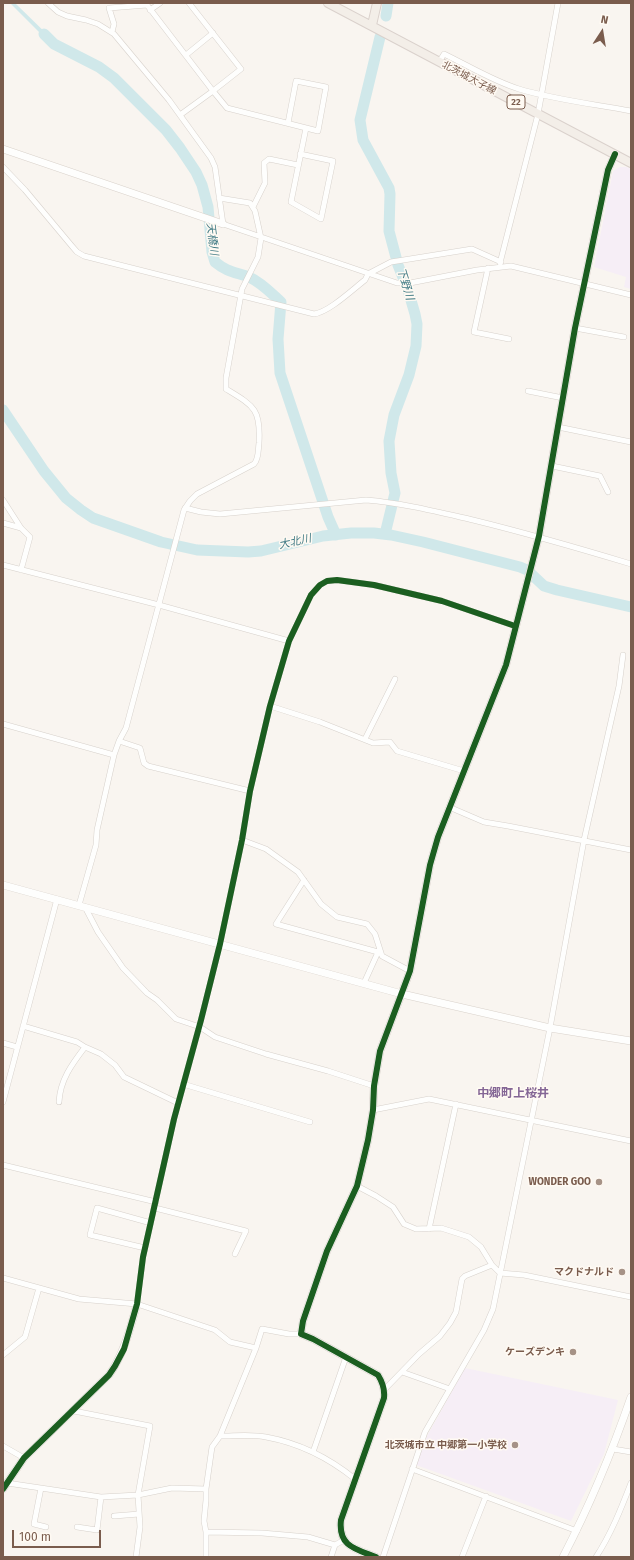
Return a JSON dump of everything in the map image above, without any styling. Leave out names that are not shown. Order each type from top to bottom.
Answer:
[{"type":"main road","name":"北茨城大子線","points":[[328,3],[631,163]]},
{"type":"main road","points":[[372,25],[376,3]]},
{"type":"street","points":[[48,3],[58,12],[67,16],[98,24],[112,32],[169,100],[211,158],[215,167],[222,224]]},
{"type":"street","points":[[150,10],[160,3]]},
{"type":"street","points":[[180,115],[241,69],[189,3]]},
{"type":"street","points":[[500,264],[538,114],[558,3]]},
{"type":"street","points":[[112,32],[114,24],[109,8],[147,5],[227,108],[318,131],[326,87],[296,81],[288,123]]},
{"type":"street","points":[[186,55],[213,33]]},
{"type":"street","points":[[439,62],[444,54],[506,84],[542,95],[631,111]]},
{"type":"street","points":[[300,154],[333,161],[321,219],[291,202],[300,154],[306,128]]},
{"type":"street","points":[[3,149],[385,280],[404,283],[488,268],[500,264]]},
{"type":"street","points":[[300,1334],[327,1251],[356,1186],[368,1140],[373,1110],[374,1086],[380,1051],[410,971],[430,865],[438,837],[506,665],[538,539],[575,328],[609,164],[614,154]]},
{"type":"street","points":[[253,207],[265,183],[264,163],[269,159],[298,165]]},
{"type":"street","points":[[3,167],[25,190],[66,240],[81,254],[314,314],[319,313],[365,280],[368,274],[391,262],[472,249],[500,264],[520,267],[631,296]]},
{"type":"street","points":[[219,198],[250,204],[255,211],[261,238],[258,257],[240,296],[226,378],[226,389],[244,400],[257,414],[260,425],[257,462],[197,494],[190,500],[185,509],[126,728],[114,755],[82,906],[123,968],[147,993],[157,1000],[176,1019],[199,1027],[215,1037],[266,1054],[328,1070],[374,1086]]},
{"type":"street","points":[[488,268],[474,332],[509,339]]},
{"type":"street","points":[[575,328],[624,337]]},
{"type":"street","points":[[528,391],[563,398]]},
{"type":"street","points":[[558,427],[631,442]]},
{"type":"street","points":[[552,466],[600,476],[608,492]]},
{"type":"street","points":[[3,500],[30,537],[21,570]]},
{"type":"street","points":[[185,509],[220,514],[366,500],[448,514],[631,564]]},
{"type":"street","points":[[3,523],[22,528]]},
{"type":"street","points":[[3,566],[159,605],[289,641]]},
{"type":"street","points":[[5,1486],[24,1458],[74,1411],[109,1375],[124,1348],[137,1304],[145,1248],[178,1103],[220,944],[242,840],[250,791],[270,706],[289,641],[311,595],[320,585],[327,581],[337,580],[374,585],[442,601],[516,623]]},
{"type":"street","points":[[383,1557],[425,1432],[484,1330],[493,1309],[550,1028],[584,840],[619,686],[623,655]]},
{"type":"street","points":[[365,739],[395,679]]},
{"type":"street","points":[[270,706],[320,722],[374,743],[390,742],[397,751],[464,771]]},
{"type":"street","points":[[3,724],[114,755]]},
{"type":"street","points":[[119,741],[140,748],[144,763],[148,766],[250,791]]},
{"type":"street","points":[[449,807],[484,822],[631,850]]},
{"type":"street","points":[[242,840],[266,849],[298,872],[321,904],[337,917],[367,924],[375,934],[382,956],[410,971]]},
{"type":"street","points":[[304,880],[276,924],[379,950]]},
{"type":"street","points":[[3,885],[402,994],[550,1028],[631,1041]]},
{"type":"street","points":[[3,1102],[57,899]]},
{"type":"street","points":[[364,983],[379,950]]},
{"type":"street","points":[[23,1026],[77,1042],[101,1054],[114,1065],[124,1077],[178,1103]]},
{"type":"street","points":[[3,1043],[18,1047]]},
{"type":"street","points":[[58,1102],[59,1091],[66,1072],[85,1047]]},
{"type":"street","points":[[183,1084],[310,1122]]},
{"type":"street","points":[[373,1110],[428,1099],[631,1141]]},
{"type":"street","points":[[429,1229],[456,1104]]},
{"type":"street","points":[[3,1165],[155,1205],[246,1231],[235,1254]]},
{"type":"street","points":[[356,1186],[393,1207],[404,1224],[416,1229],[441,1228],[468,1236],[481,1247],[492,1265],[500,1272],[524,1274],[631,1297]]},
{"type":"street","points":[[145,1248],[90,1234],[97,1208],[151,1223]]},
{"type":"street","points":[[385,1389],[419,1354],[440,1336],[450,1323],[456,1312],[462,1279],[465,1276],[492,1265]]},
{"type":"street","points":[[3,1278],[79,1299],[137,1304],[206,1326],[215,1330],[230,1342],[256,1348]]},
{"type":"street","points":[[3,1355],[25,1337],[39,1288]]},
{"type":"street","points":[[206,1557],[206,1532],[204,1521],[206,1489],[212,1447],[220,1436],[256,1348],[262,1329],[289,1334],[300,1334],[313,1339],[378,1375],[385,1389],[384,1398],[341,1520],[340,1530],[344,1540],[351,1547],[376,1557]]},
{"type":"street","points":[[313,1452],[346,1357]]},
{"type":"street","points":[[402,1372],[450,1390]]},
{"type":"street","points":[[562,1557],[577,1530],[596,1489],[613,1449],[631,1397]]},
{"type":"street","points":[[74,1411],[150,1426],[138,1495],[140,1526],[136,1557]]},
{"type":"street","points":[[220,1436],[265,1436],[295,1445],[313,1452],[338,1465],[355,1479]]},
{"type":"street","points":[[3,1446],[24,1458]]},
{"type":"street","points":[[613,1449],[631,1452]]},
{"type":"street","points":[[412,1469],[577,1530]]},
{"type":"street","points":[[596,1557],[607,1540],[631,1483]]},
{"type":"street","points":[[5,1486],[41,1488],[101,1497],[138,1495],[172,1488],[206,1489]]},
{"type":"street","points":[[41,1488],[34,1524],[46,1527]]},
{"type":"street","points":[[462,1557],[486,1496]]},
{"type":"street","points":[[77,1527],[97,1530],[101,1497]]},
{"type":"street","points":[[114,1516],[139,1514]]},
{"type":"street","points":[[206,1532],[262,1533],[308,1537],[335,1545]]},
{"type":"street","points":[[331,1557],[335,1545],[344,1540]]},
{"type":"shaded area","points":[[620,167],[627,167],[631,169],[631,289],[624,287],[626,277],[594,267],[613,171]]},
{"type":"shaded area","name":"北茨城市立 中郷第一小学校","points":[[465,1368],[618,1400],[604,1454],[571,1521],[416,1465],[427,1436]]},
{"type":"water","points":[[10,3],[15,3],[55,42],[52,45]]},
{"type":"waterway","name":"下野川","points":[[386,16],[388,3]]},
{"type":"waterway","name":"天橋川","points":[[44,34],[54,44],[99,67],[114,78],[166,130],[196,172],[202,185],[208,207],[212,252],[215,262],[227,270],[254,279],[281,302],[278,339],[280,373],[328,517],[336,535]]},
{"type":"waterway","name":"下野川","points":[[380,37],[360,120],[363,140],[389,188],[389,231],[417,324],[416,346],[409,375],[394,415],[389,441],[391,473],[395,493],[385,534]]},
{"type":"waterway","name":"大北川","points":[[3,410],[44,471],[66,498],[93,518],[161,542],[197,550],[248,552],[261,551],[323,536],[351,533],[391,535],[520,567],[527,570],[544,586],[631,607]]},
{"type":"cycle path","points":[[376,1557],[355,1549],[345,1541],[342,1536],[341,1520],[384,1398],[383,1386],[378,1375],[313,1339],[301,1334],[303,1321],[327,1251],[357,1186],[368,1140],[373,1110],[374,1086],[380,1051],[410,971],[430,865],[438,837],[506,665],[539,536],[575,328],[608,170],[615,154]]},
{"type":"cycle path","points":[[3,1489],[24,1458],[109,1375],[124,1349],[137,1304],[143,1257],[174,1119],[220,944],[242,840],[250,791],[270,706],[289,641],[311,595],[320,585],[327,581],[337,580],[374,585],[442,601],[515,626]]},
{"type":"place","name":"WONDER GOO","points":[[599,1182]]},
{"type":"place","name":"マクドナルド","points":[[622,1272]]},
{"type":"place","name":"ケーズデンキ","points":[[573,1352]]},
{"type":"place","name":"北茨城市立 中郷第一小学校","points":[[515,1445]]},
{"type":"district","name":"中郷町上桜井","points":[[513,1094]]}]
